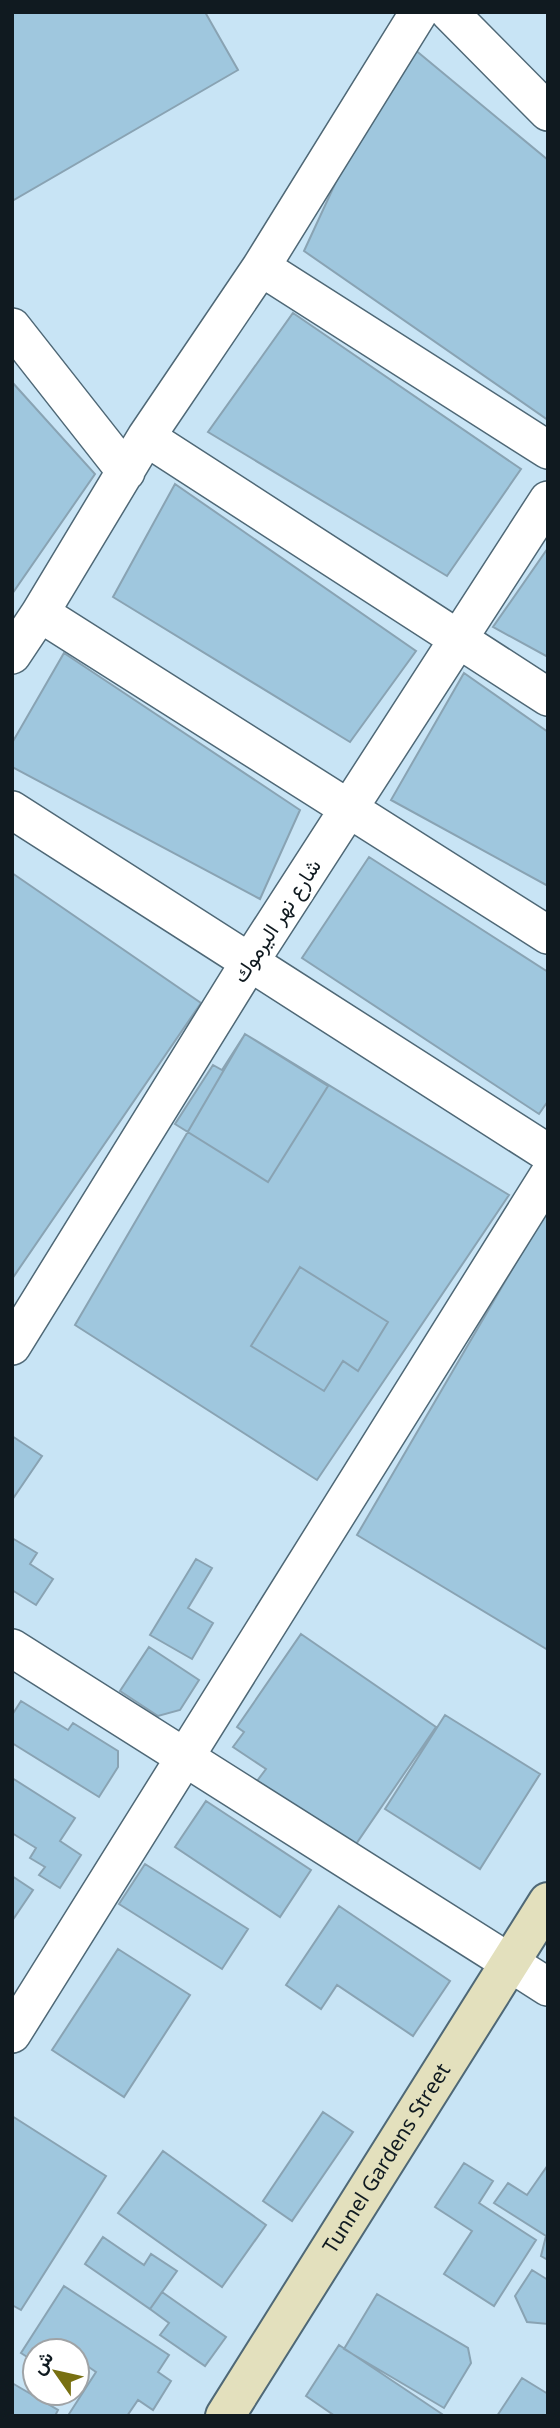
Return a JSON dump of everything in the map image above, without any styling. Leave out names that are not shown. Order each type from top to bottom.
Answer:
[{"type":"main road","name":"Tunnel Gardens Street","points":[[225,2416],[548,1902]]},
{"type":"street","points":[[12,655],[146,438],[261,267],[419,12]]},
{"type":"street","points":[[449,12],[548,111]]},
{"type":"street","points":[[261,267],[548,450]]},
{"type":"street","points":[[12,327],[126,472]]},
{"type":"street","points":[[146,438],[548,697]]},
{"type":"street","name":"شارع نهر اليرموك","points":[[12,1346],[249,962],[548,500]]},
{"type":"street","points":[[40,613],[350,807],[548,935]]},
{"type":"street","points":[[12,810],[548,1153]]},
{"type":"street","points":[[12,2034],[548,1176]]},
{"type":"street","points":[[12,1648],[548,1987]]},
{"type":"building","points":[[12,12],[205,12],[238,70],[12,201]]},
{"type":"building","points":[[402,39],[548,160],[548,420],[304,251]]},
{"type":"building","points":[[293,313],[521,469],[447,576],[208,432]]},
{"type":"building","points":[[12,382],[95,474],[12,594]]},
{"type":"building","points":[[175,484],[416,651],[350,742],[113,597]]},
{"type":"building","points":[[548,548],[548,657],[493,627]]},
{"type":"building","points":[[64,653],[300,810],[260,899],[12,767],[12,743]]},
{"type":"building","points":[[464,673],[548,732],[548,886],[391,800]]},
{"type":"building","points":[[369,857],[548,972],[548,1101],[539,1114],[302,958]]},
{"type":"building","points":[[12,873],[201,1003],[12,1279]]},
{"type":"building","points":[[245,1034],[328,1086],[268,1182],[175,1124],[213,1065],[222,1070]]},
{"type":"building","points":[[245,1034],[509,1195],[317,1480],[75,1325]]},
{"type":"building","points":[[548,1208],[548,1650],[357,1535]]},
{"type":"building","points":[[300,1267],[388,1322],[358,1371],[343,1361],[324,1391],[251,1346]]},
{"type":"building","points":[[12,1436],[42,1456],[12,1500]]},
{"type":"building","points":[[12,1538],[37,1553],[30,1564],[53,1579],[36,1605],[12,1590]]},
{"type":"building","points":[[196,1559],[212,1568],[188,1608],[213,1623],[192,1659],[150,1635]]},
{"type":"building","points":[[301,1634],[436,1727],[354,1847],[257,1781],[266,1769],[233,1747],[244,1732],[237,1727]]},
{"type":"building","points":[[149,1647],[199,1680],[180,1710],[158,1716],[120,1691]]},
{"type":"building","points":[[21,1701],[68,1730],[73,1723],[118,1751],[118,1767],[99,1797],[12,1743],[12,1715]]},
{"type":"building","points":[[445,1715],[540,1774],[480,1869],[385,1809]]},
{"type":"building","points":[[12,1778],[75,1818],[60,1841],[81,1855],[60,1888],[39,1875],[45,1867],[30,1858],[36,1848],[12,1833]]},
{"type":"building","points":[[206,1801],[311,1870],[280,1917],[175,1847]]},
{"type":"building","points":[[145,1864],[248,1929],[222,1969],[119,1904]]},
{"type":"building","points":[[12,1876],[33,1890],[12,1921]]},
{"type":"building","points":[[339,1906],[450,1981],[413,2036],[337,1985],[321,2009],[286,1985]]},
{"type":"building","points":[[118,1949],[190,1995],[124,2097],[52,2050]]},
{"type":"building","points":[[323,2112],[353,2132],[292,2221],[263,2201]]},
{"type":"building","points":[[12,2116],[106,2176],[21,2310],[12,2305]]},
{"type":"building","points":[[163,2151],[266,2225],[222,2287],[118,2213]]},
{"type":"building","points":[[464,2163],[493,2181],[479,2203],[536,2240],[494,2306],[444,2274],[472,2231],[435,2207]]},
{"type":"building","points":[[548,2165],[548,2260],[541,2256],[546,2236],[494,2203],[508,2183],[527,2195]]},
{"type":"building","points":[[103,2237],[144,2265],[151,2254],[177,2271],[150,2309],[85,2264]]},
{"type":"building","points":[[532,2270],[548,2280],[548,2324],[527,2322],[515,2296]]},
{"type":"building","points":[[64,2286],[169,2355],[158,2372],[171,2381],[153,2410],[138,2400],[127,2416],[71,2416],[69,2414],[74,2407],[91,2407],[91,2380],[96,2372],[91,2369],[91,2337],[31,2337]]},
{"type":"building","points":[[162,2292],[226,2337],[205,2366],[160,2335],[169,2323],[150,2309]]},
{"type":"building","points":[[377,2294],[468,2348],[471,2363],[444,2408],[344,2349]]},
{"type":"building","points":[[339,2345],[442,2414],[441,2416],[335,2416],[306,2396]]},
{"type":"building","points":[[522,2378],[548,2394],[548,2416],[497,2416]]},
{"type":"building","points":[[12,2383],[21,2388],[21,2407],[53,2407],[58,2410],[55,2416],[12,2416]]}]
